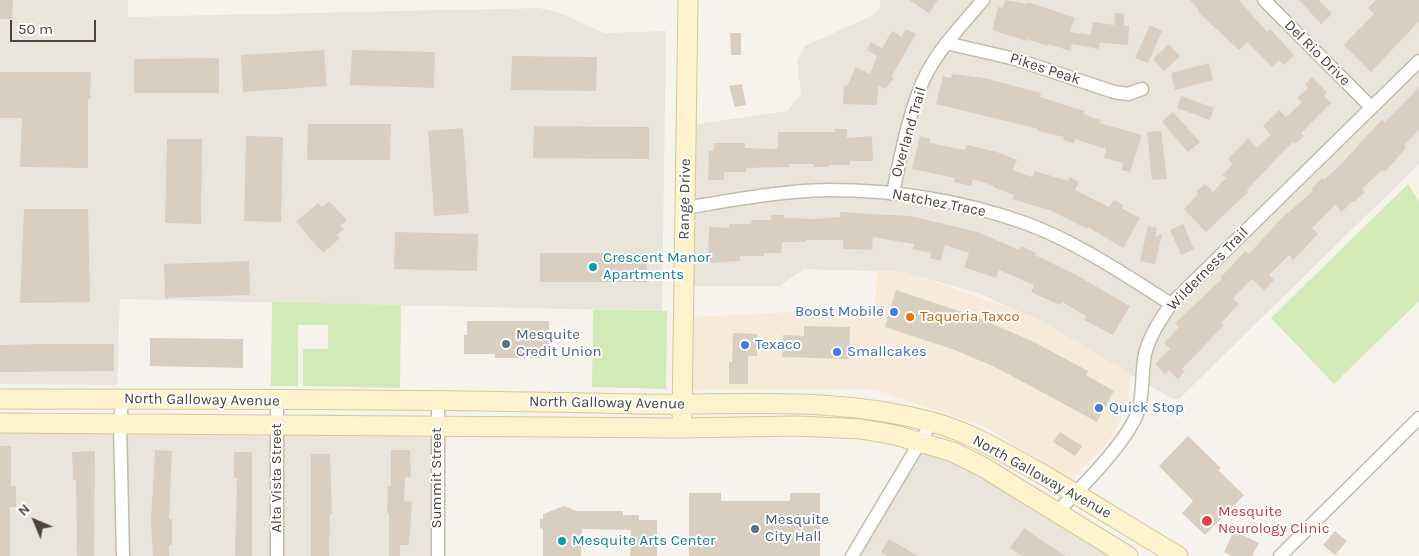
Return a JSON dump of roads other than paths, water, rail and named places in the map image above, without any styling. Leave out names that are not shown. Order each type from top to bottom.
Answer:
[{"type":"main road","name":"Range Drive","points":[[681,428],[688,0]]},
{"type":"main road","name":"North Galloway Avenue","points":[[0,399],[438,400],[682,405],[811,403],[875,409],[932,422],[988,445],[1075,494],[1178,556]]},
{"type":"main road","name":"North Galloway Avenue","points":[[0,423],[437,427],[823,427],[861,429],[921,442],[953,452],[983,466],[1128,556]]},
{"type":"street","name":"Overland Trail","points":[[893,193],[906,131],[924,80],[946,43],[983,0]]},
{"type":"street","name":"Del Rio Drive","points":[[1264,0],[1371,107]]},
{"type":"street","name":"Pikes Peak","points":[[946,43],[1015,59],[1114,92],[1128,94],[1142,89]]},
{"type":"street","name":"Wilderness Trail","points":[[1057,512],[1124,439],[1132,425],[1142,393],[1145,355],[1154,327],[1171,304],[1419,62]]},
{"type":"street","name":"Natchez Trace","points":[[685,208],[768,195],[828,190],[893,193],[951,203],[1026,224],[1083,250],[1171,304]]},
{"type":"street","points":[[122,399],[120,424],[123,556]]},
{"type":"street","name":"Alta Vista Street","points":[[277,400],[277,556]]},
{"type":"street","name":"Summit Street","points":[[438,400],[438,556]]},
{"type":"street","points":[[1280,556],[1419,418]]},
{"type":"street","points":[[852,556],[932,422]]},
{"type":"place","name":"Crescent Manor Apartments","points":[[593,267]]},
{"type":"place","name":"Boost Mobile","points":[[894,312]]},
{"type":"place","name":"Taqueria Taxco","points":[[910,317]]},
{"type":"place","name":"Mesquite Credit Union","points":[[506,344]]},
{"type":"place","name":"Texaco","points":[[745,345]]},
{"type":"place","name":"Smallcakes","points":[[837,352]]},
{"type":"place","name":"Quick Stop","points":[[1099,408]]},
{"type":"place","name":"Mesquite Neurology Clinic","points":[[1207,521]]},
{"type":"place","name":"Mesquite City Hall","points":[[755,529]]},
{"type":"place","name":"Mesquite Arts Center","points":[[562,541]]}]
